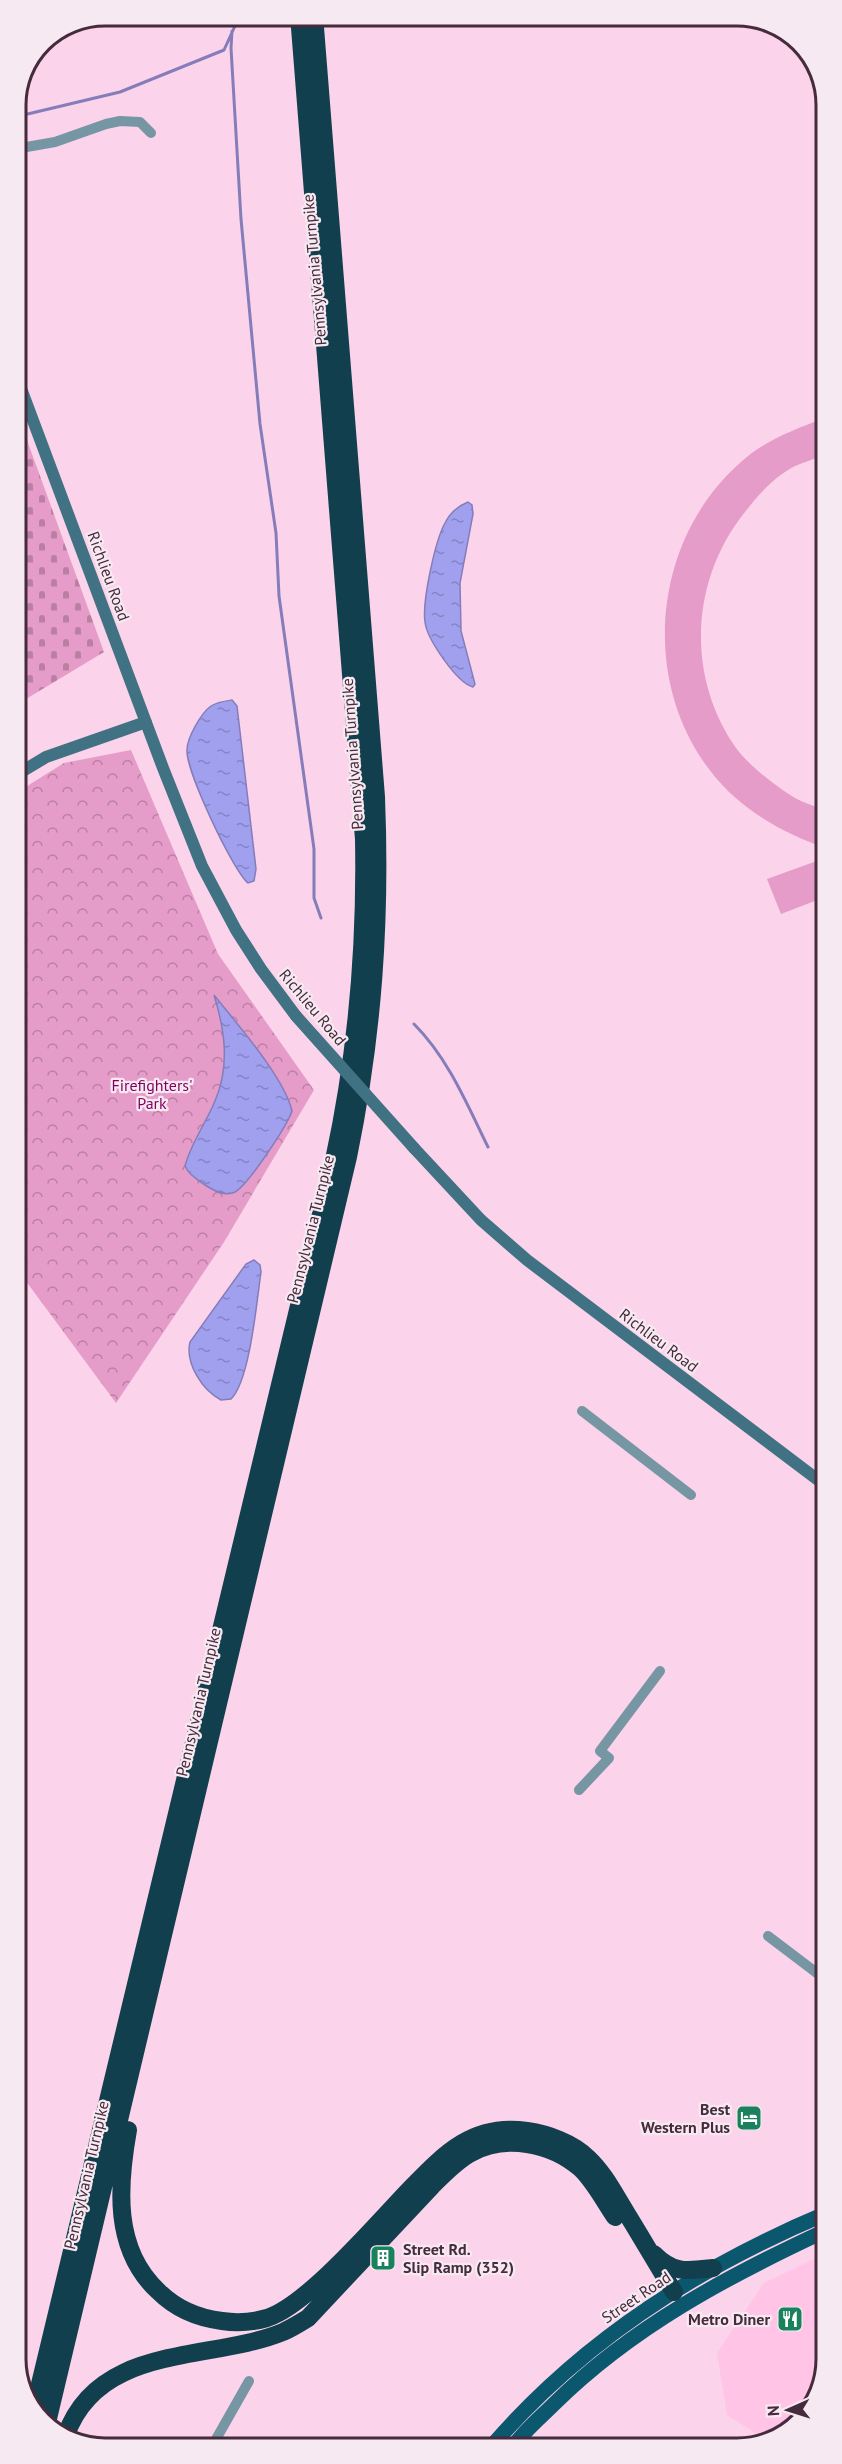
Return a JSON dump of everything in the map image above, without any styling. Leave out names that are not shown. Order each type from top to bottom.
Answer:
[{"type":"highway","name":"Pennsylvania Turnpike","points":[[37,2398],[331,1171],[345,1101],[358,1013],[363,931],[364,838],[300,26]]},
{"type":"highway","name":"Pennsylvania Turnpike","points":[[48,2415],[348,1157],[363,1077],[375,975],[378,878],[376,797],[315,26]]},
{"type":"highway","points":[[156,1965],[124,2149],[121,2212],[125,2242],[148,2282],[168,2301],[187,2313],[233,2323],[267,2318],[286,2309],[321,2280],[440,2158],[464,2141],[484,2133],[507,2129],[550,2136],[573,2147],[588,2158],[606,2179],[645,2244],[673,2299]]},
{"type":"highway","points":[[68,2429],[86,2402],[121,2372],[144,2363],[259,2339],[284,2331],[308,2318],[453,2165],[471,2152],[491,2145],[517,2143],[538,2146],[563,2156],[580,2169],[673,2299]]},
{"type":"highway","points":[[645,2244],[669,2267],[689,2270],[713,2268]]},
{"type":"main road","name":"Richlieu Road","points":[[26,402],[175,800],[218,899],[261,969],[296,1016],[481,1220],[527,1260],[816,1478]]},
{"type":"main road","points":[[26,769],[46,757],[146,722]]},
{"type":"main road","name":"Street Road","points":[[522,2438],[580,2379],[673,2299],[713,2268],[816,2218]]},
{"type":"main road","name":"Street Road","points":[[499,2438],[522,2413],[594,2347],[673,2299],[816,2235]]},
{"type":"street","points":[[26,148],[55,142],[120,121],[140,122],[151,133]]},
{"type":"street","points":[[582,1411],[690,1495]]},
{"type":"street","points":[[579,1790],[609,1758],[600,1751],[660,1671]]},
{"type":"street","points":[[768,1936],[816,1972]]},
{"type":"street","points":[[217,2438],[249,2381]]},
{"type":"shaded area","points":[[816,2258],[816,2370],[812,2385],[800,2408],[790,2419],[759,2435],[727,2415],[717,2353],[764,2283]]},
{"type":"green space","points":[[816,421],[816,458],[795,466],[774,480],[750,506],[727,539],[713,568],[705,598],[701,629],[702,660],[709,691],[720,720],[736,748],[748,762],[780,788],[795,798],[816,807],[816,844],[762,817],[728,791],[699,754],[679,713],[668,669],[665,624],[671,579],[686,536],[709,496],[750,454],[780,436]]},
{"type":"green space","points":[[26,438],[104,652],[26,699]]},
{"type":"green space","name":"Firefighters' Park","points":[[131,750],[218,954],[314,1090],[224,1242],[116,1403],[26,1281],[26,787],[64,763]]},
{"type":"green space","points":[[816,861],[816,900],[781,914],[767,879]]},
{"type":"water","points":[[468,502],[472,505],[473,514],[460,583],[461,631],[475,684],[473,687],[466,684],[451,669],[431,639],[425,622],[425,601],[437,543],[447,519]]},
{"type":"water","points":[[232,700],[237,706],[256,869],[254,881],[248,883],[221,840],[211,819],[194,778],[187,750],[192,733],[207,709],[221,702]]},
{"type":"water","points":[[214,995],[270,1067],[292,1111],[275,1141],[249,1178],[235,1192],[227,1194],[205,1185],[185,1166],[215,1101],[223,1075],[223,1035]]},
{"type":"water","points":[[254,1260],[260,1265],[261,1272],[248,1358],[238,1389],[231,1399],[221,1400],[207,1390],[196,1375],[190,1359],[190,1342],[246,1264]]},
{"type":"waterway","points":[[26,114],[120,92],[224,50],[235,26]]},
{"type":"waterway","points":[[232,31],[231,48],[241,219],[260,424],[276,533],[279,596],[314,849],[314,898],[321,918]]},
{"type":"waterway","points":[[414,1024],[447,1067],[488,1147]]},
{"type":"place","name":"Best Western Plus","points":[[749,2118]]},
{"type":"place","name":"Street Rd. Slip Ramp (352)","points":[[383,2258]]},
{"type":"place","name":"Metro Diner","points":[[790,2319]]}]
